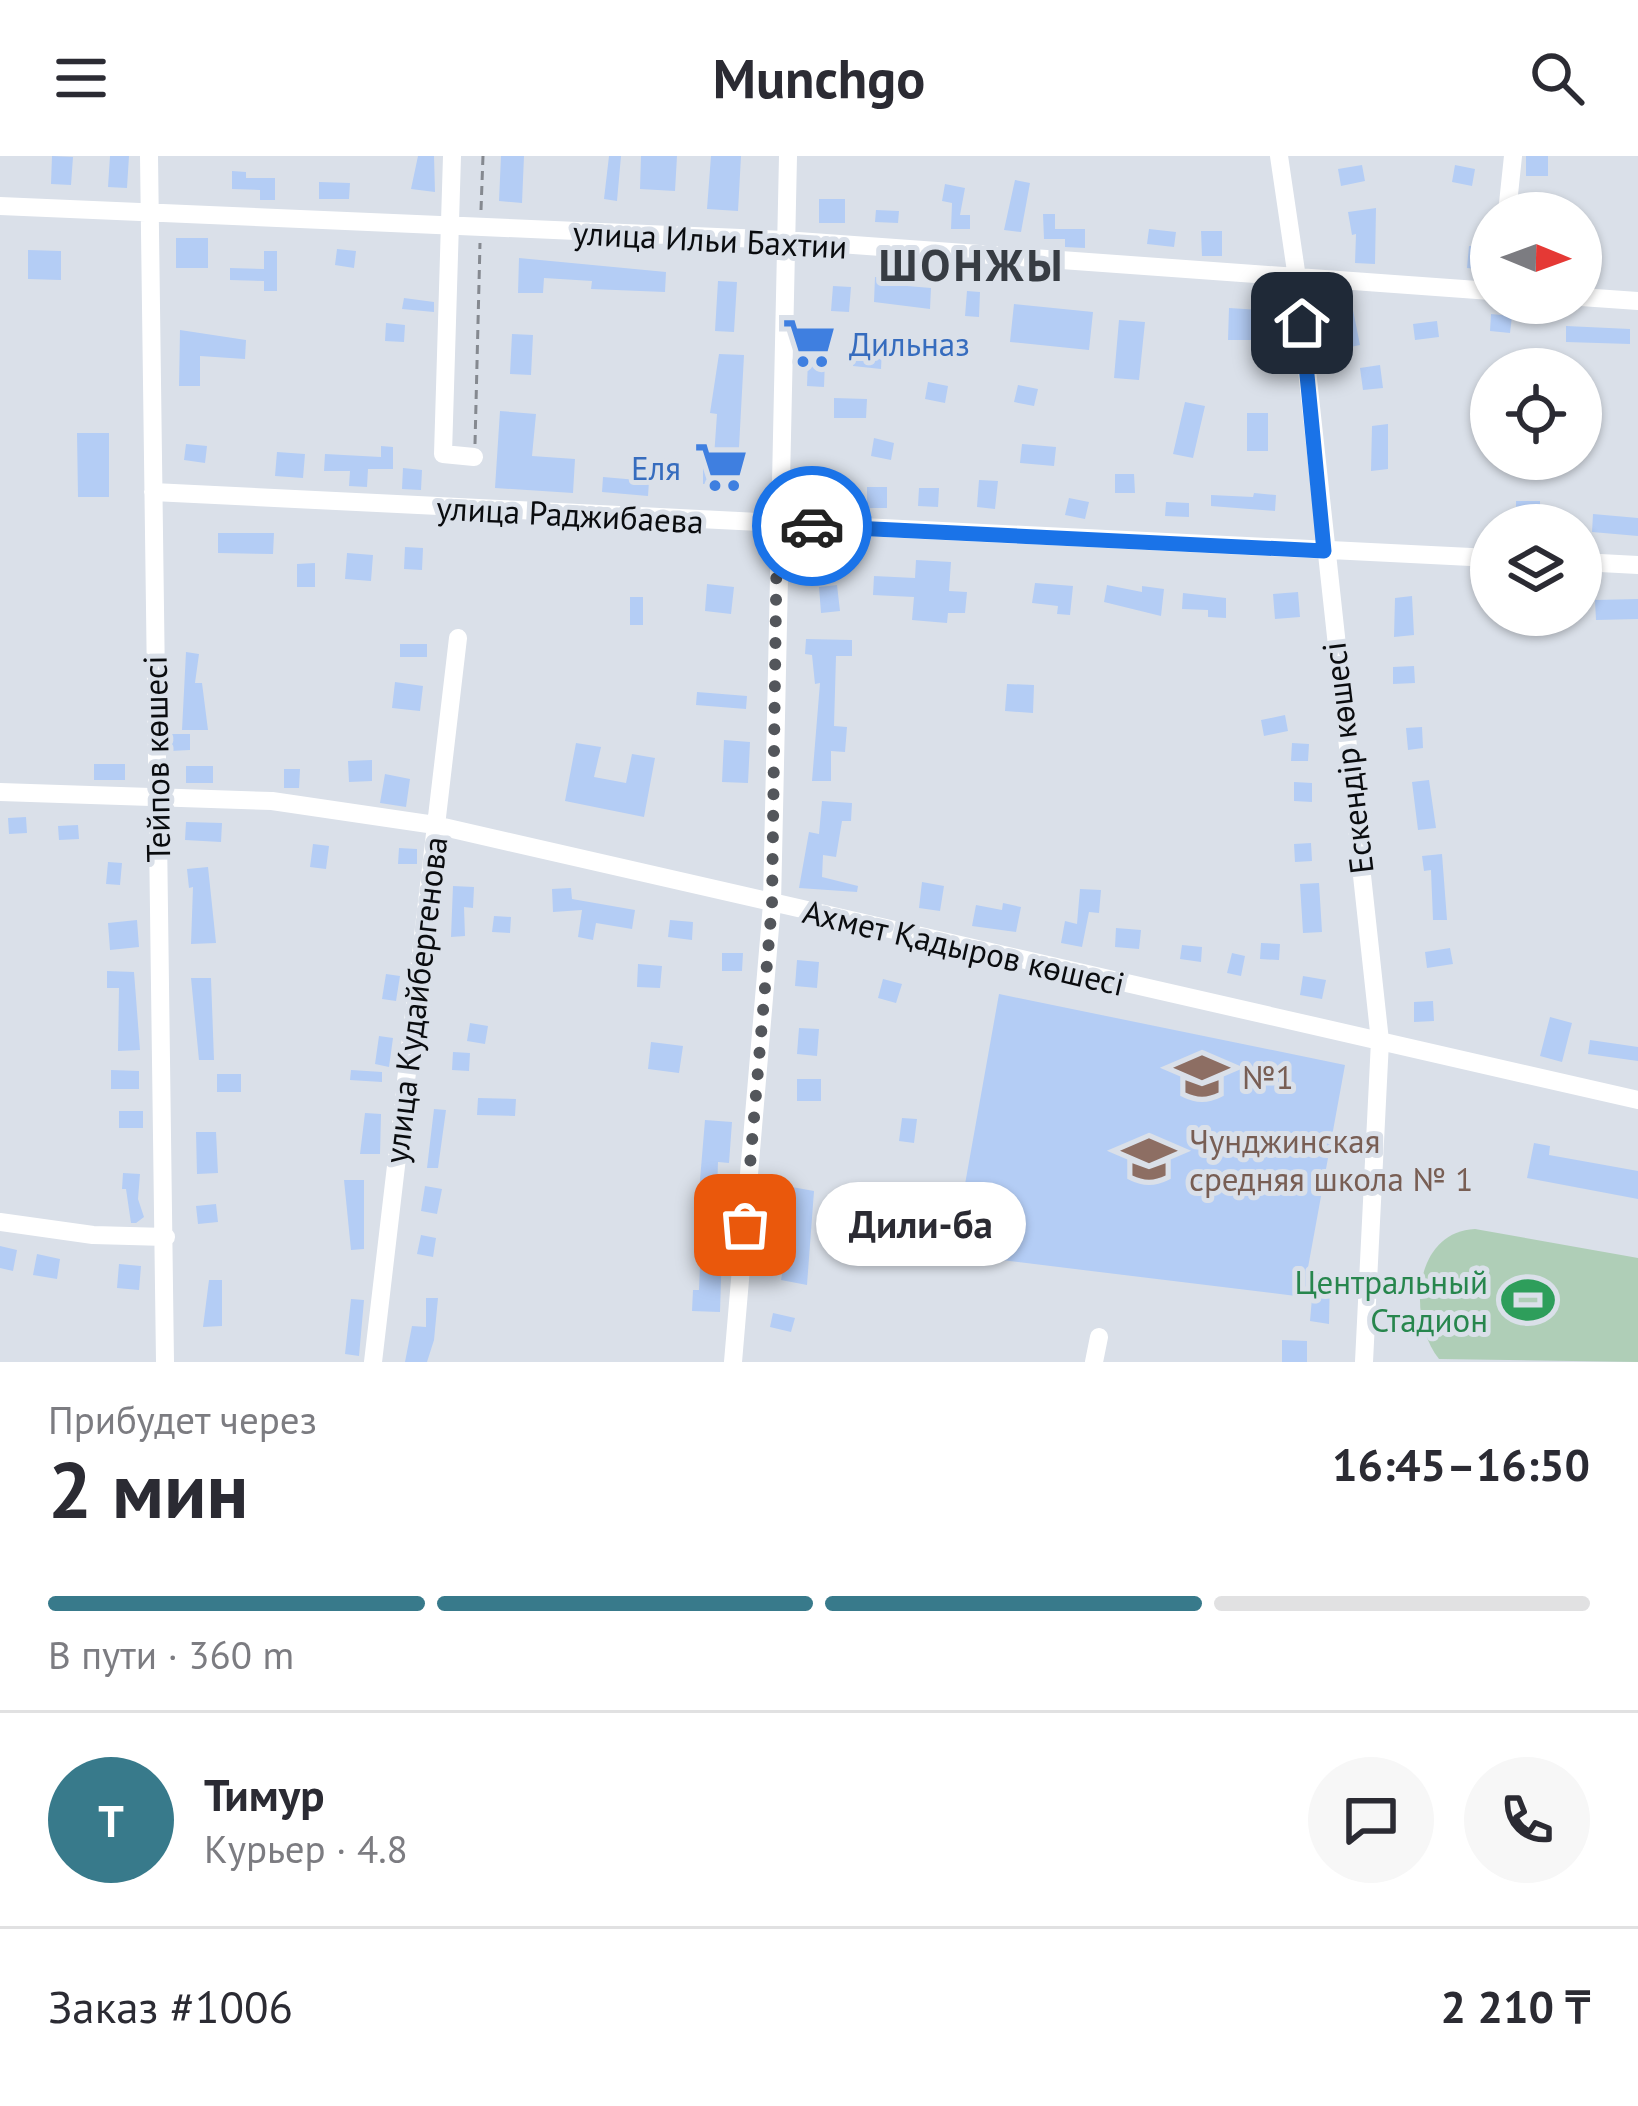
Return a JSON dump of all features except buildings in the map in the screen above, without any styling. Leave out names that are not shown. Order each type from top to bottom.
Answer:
[{"type":"street","name":"Тейпов көшесі","points":[[149,156],[165,1362]]},
{"type":"street","points":[[452,156],[442,454],[474,457]]},
{"type":"street","points":[[733,1362],[772,904],[788,156]]},
{"type":"street","name":"Ескендір көшесі","points":[[1279,156],[1297,278],[1380,1041],[1364,1362]]},
{"type":"street","points":[[1509,192],[1513,156]]},
{"type":"street","name":"улица Ильи Бахтии","points":[[0,206],[784,240],[1470,290]]},
{"type":"street","points":[[1602,299],[1638,302]]},
{"type":"street","name":"улица Раджибаева","points":[[153,492],[1470,557]]},
{"type":"street","points":[[1602,563],[1638,565]]},
{"type":"street","name":"улица Кудайбергенова","points":[[373,1362],[458,638]]},
{"type":"street","name":"Ахмет Қадыров көшесі","points":[[0,792],[156,794],[272,802],[435,825],[1638,1100]]},
{"type":"street","points":[[0,1222],[93,1235],[166,1237]]},
{"type":"street","points":[[1094,1362],[1099,1337]]},
{"type":"path","points":[[474,457],[483,156]]},
{"type":"green space","name":"Центральный Стадион","points":[[1475,1229],[1638,1258],[1638,1362],[1439,1359],[1422,1322],[1422,1280],[1439,1245],[1454,1234]]},
{"type":"way so far","points":[[745,1225],[772,904],[777,525],[812,526]]},
{"type":"place","name":"Дильназ","points":[[809,343]]},
{"type":"place","name":"Еля","points":[[721,467]]},
{"type":"place","name":"№1","points":[[1202,1076]]},
{"type":"place","name":"Чунджинская средняя школа № 1","points":[[1149,1159]]},
{"type":"place","name":"Дили-ба","points":[[745,1225]]},
{"type":"place","name":"Центральный Стадион","points":[[1528,1300]]},
{"type":"district","name":"ШОНЖЫ","points":[[972,264]]},
{"type":"route","points":[[812,526],[1324,551],[1302,323]]}]
